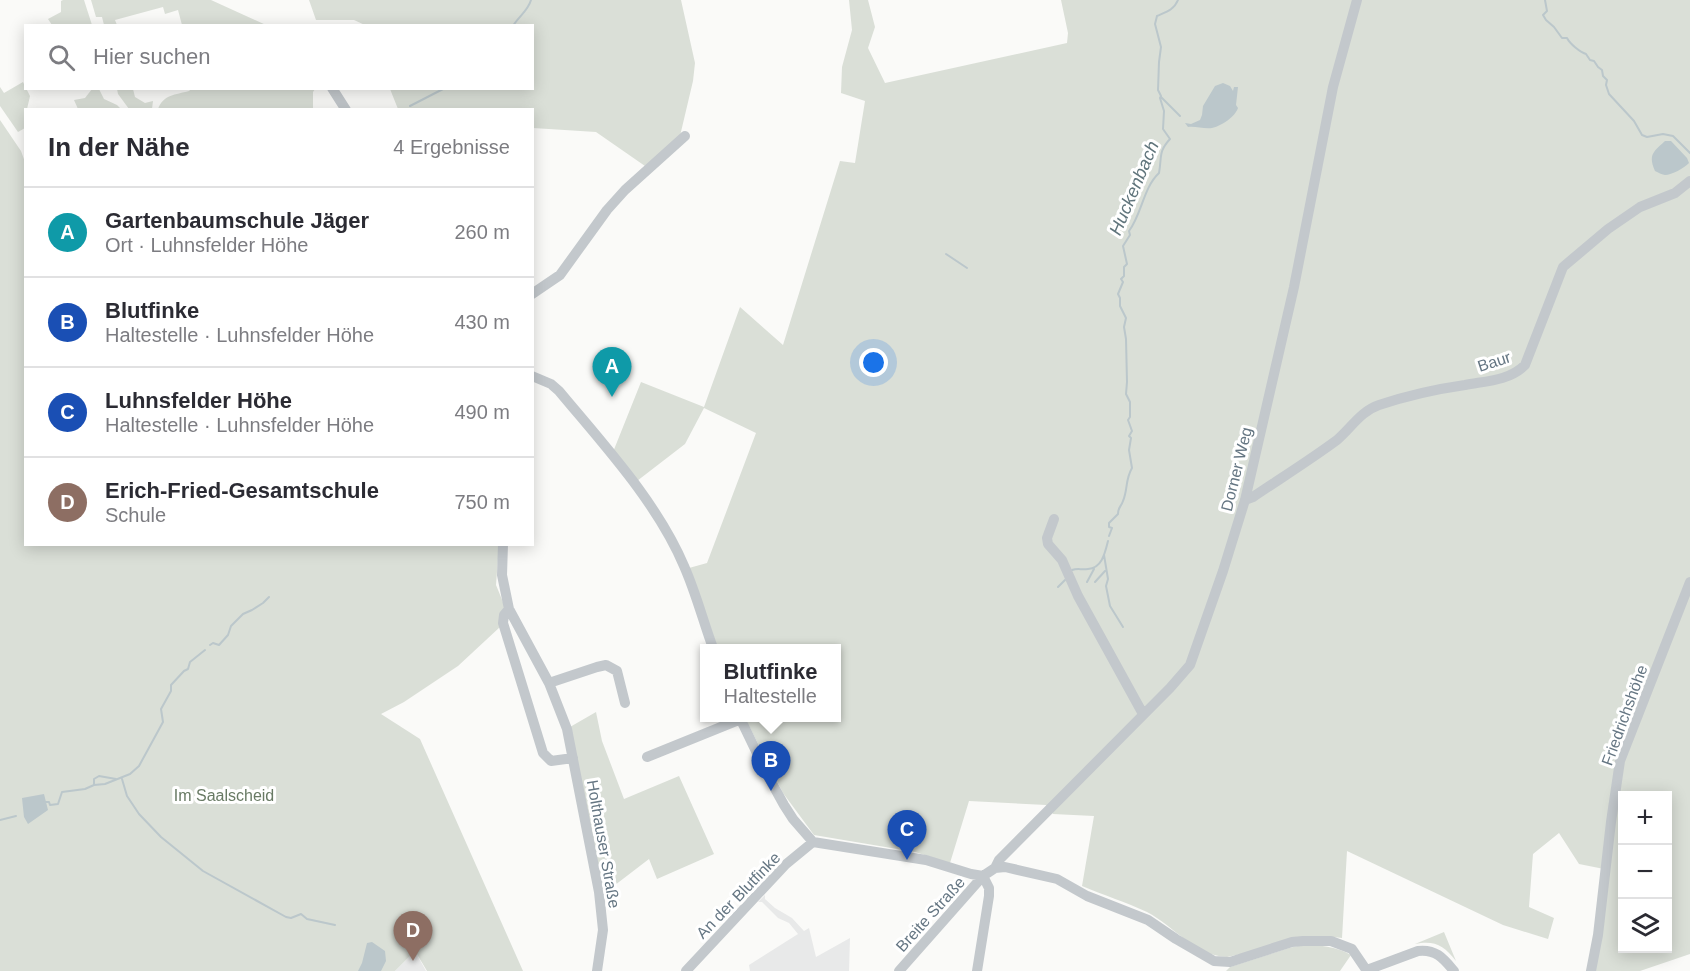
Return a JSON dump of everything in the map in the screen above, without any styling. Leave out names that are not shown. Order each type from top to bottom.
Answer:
[{"type":"street","name":"Dorner Weg","points":[[995,868],[999,860],[1178,680],[1190,665],[1245,500],[1294,287],[1333,87],[1357,0]]},
{"type":"street","points":[[333,90],[345,108]]},
{"type":"street","points":[[534,293],[560,275],[625,190],[685,136]]},
{"type":"street","name":"Baur","points":[[1245,500],[1253,497],[1324,449],[1339,438],[1363,414],[1377,406],[1518,373],[1525,365],[1563,267],[1608,229],[1640,207],[1675,193],[1690,181]]},
{"type":"street","points":[[534,377],[551,384],[559,391],[662,522],[685,567],[712,644]]},
{"type":"street","points":[[1054,519],[1047,542],[1062,560],[1078,596],[1143,714]]},
{"type":"street","name":"Holthauser Straße","points":[[503,546],[502,575],[509,609],[549,684],[567,729],[602,914],[603,930],[597,971]]},
{"type":"street","name":"Friedrichshöhe","points":[[1591,971],[1598,935],[1618,770],[1624,749],[1690,582]]},
{"type":"street","name":"Holthauser Straße","points":[[509,609],[504,615],[503,623],[543,753],[551,761],[573,758]]},
{"type":"street","points":[[549,684],[606,665],[617,671],[625,703]]},
{"type":"street","points":[[647,757],[730,722]]},
{"type":"street","points":[[742,722],[784,805],[813,842],[927,860],[983,876],[989,888],[989,896],[977,971]]},
{"type":"street","name":"An der Blutfinke","points":[[686,971],[785,865],[813,842]]},
{"type":"street","points":[[995,868],[1005,867],[1057,879],[1087,896],[1148,920],[1214,961],[1230,962],[1292,942],[1313,940],[1331,941],[1352,949],[1367,971],[1425,950],[1439,954],[1454,971]]},
{"type":"street","name":"Breite Straße","points":[[899,971],[983,876],[995,868]]},
{"type":"shaded area","points":[[1223,83],[1230,86],[1233,91],[1234,87],[1238,87],[1236,105],[1238,108],[1234,115],[1212,128],[1188,127],[1185,123],[1191,124],[1200,120],[1203,106],[1215,86]]},
{"type":"shaded area","points":[[1665,141],[1671,141],[1689,163],[1678,171],[1665,175],[1655,171],[1652,157]]},
{"type":"shaded area","points":[[44,794],[48,810],[28,824],[24,817],[22,798]]},
{"type":"shaded area","points":[[765,895],[765,899],[792,918],[804,931],[809,928],[816,957],[850,938],[849,971],[750,971],[749,965],[798,934],[789,923],[778,918],[762,902],[758,902]]},
{"type":"shaded area","points":[[372,942],[385,951],[386,961],[381,971],[358,971],[367,943]]},
{"type":"shaded area","points":[[415,951],[426,971],[395,971]]},
{"type":"green space","points":[[84,0],[92,24],[51,24],[48,19],[61,12],[61,1]]},
{"type":"green space","points":[[91,0],[211,0],[264,24],[182,24],[178,10],[165,14],[163,7],[115,20],[117,24],[104,24],[102,17],[96,17]]},
{"type":"green space","points":[[309,0],[681,0],[695,63],[680,136],[645,166],[596,132],[534,128],[534,108],[398,108],[390,90],[534,90],[534,24],[363,24],[354,20],[316,20]]},
{"type":"green space","points":[[849,0],[868,0],[875,27],[868,48],[885,83],[1067,43],[1068,33],[1061,0],[1690,0],[1690,954],[1640,971],[1595,971],[1604,869],[1579,864],[1559,833],[1533,854],[1529,907],[1554,918],[1548,939],[1503,925],[1347,851],[1342,938],[1325,936],[1227,957],[1205,952],[1147,912],[1082,886],[1094,816],[1053,814],[1046,805],[969,801],[950,863],[915,852],[814,835],[783,793],[747,722],[841,722],[841,644],[715,644],[689,568],[707,563],[756,433],[704,408],[685,444],[637,481],[613,452],[641,382],[704,407],[740,307],[783,345],[840,161],[855,163],[865,101],[841,93],[842,67],[852,30]]},
{"type":"green space","points":[[23,82],[24,90],[27,90],[30,96],[27,108],[24,108],[24,129],[18,132],[0,106],[0,87],[4,93]]},
{"type":"green space","points":[[91,90],[100,90],[104,99],[120,108],[78,108],[74,100],[85,98]]},
{"type":"green space","points":[[117,90],[133,90],[135,97],[145,103],[153,101],[152,108],[128,108]]},
{"type":"green space","points":[[314,90],[313,108],[158,108],[163,100],[189,91]]},
{"type":"green space","name":"Im Saalscheid","points":[[0,120],[24,159],[24,546],[499,546],[496,585],[505,607],[500,627],[458,666],[404,702],[381,714],[420,739],[523,971],[427,971],[415,951],[395,971],[0,971]]},
{"type":"green space","points":[[596,712],[602,741],[624,799],[679,776],[714,854],[657,879],[649,859],[602,895],[570,727]]},
{"type":"green space","points":[[1444,932],[1456,961],[1438,945],[1415,944]]},
{"type":"green space","points":[[1302,945],[1327,947],[1351,955],[1340,971],[1226,971],[1230,967]]},
{"type":"waterway","points":[[515,24],[531,0]]},
{"type":"waterway","name":"Huckenbach","points":[[1109,536],[1112,528],[1109,527],[1109,523],[1118,514],[1132,468],[1129,450],[1131,438],[1129,436],[1132,431],[1128,420],[1130,402],[1126,394],[1124,327],[1126,318],[1120,306],[1118,294],[1123,282],[1121,279],[1124,276],[1124,267],[1127,264],[1123,246],[1130,235],[1129,231],[1149,186],[1159,173],[1162,151],[1170,139],[1163,129],[1164,111],[1158,90],[1161,47],[1155,24],[1157,16],[1167,12],[1178,0]]},
{"type":"waterway","points":[[1545,0],[1547,11],[1543,15],[1546,20],[1562,38],[1567,38],[1602,70],[1607,80],[1609,94],[1634,121],[1642,135],[1647,137],[1663,134],[1673,136],[1690,153]]},
{"type":"waterway","points":[[410,106],[441,90]]},
{"type":"waterway","points":[[1161,97],[1180,116]]},
{"type":"waterway","points":[[946,254],[967,268]]},
{"type":"waterway","name":"Huckenbach","points":[[1072,570],[1097,566],[1108,541]]},
{"type":"waterway","points":[[1104,555],[1110,606],[1123,627]]},
{"type":"waterway","points":[[1087,582],[1094,569]]},
{"type":"waterway","points":[[1095,582],[1105,571]]},
{"type":"waterway","name":"Huckenbach","points":[[1058,587],[1065,580]]},
{"type":"waterway","points":[[210,645],[213,643],[219,645],[228,635],[231,626],[243,614],[269,597]]},
{"type":"waterway","points":[[44,802],[49,802],[50,805],[58,804],[62,792],[105,784],[130,774],[139,766],[163,722],[161,709],[171,691],[171,685],[188,669],[190,662],[205,650]]},
{"type":"waterway","points":[[94,784],[94,779],[99,776],[116,779]]},
{"type":"waterway","points":[[122,779],[127,796],[139,814],[161,837],[203,871],[286,917],[291,918],[301,914],[307,919],[335,925]]},
{"type":"waterway","points":[[0,820],[16,816]]},
{"type":"place","name":"Gartenbaumschule Jäger","points":[[612,397]]},
{"type":"place","name":"Blutfinke","points":[[771,791]]},
{"type":"place","name":"Luhnsfelder Höhe","points":[[907,860]]},
{"type":"place","name":"Erich-Fried-Gesamtschule","points":[[413,961]]}]
